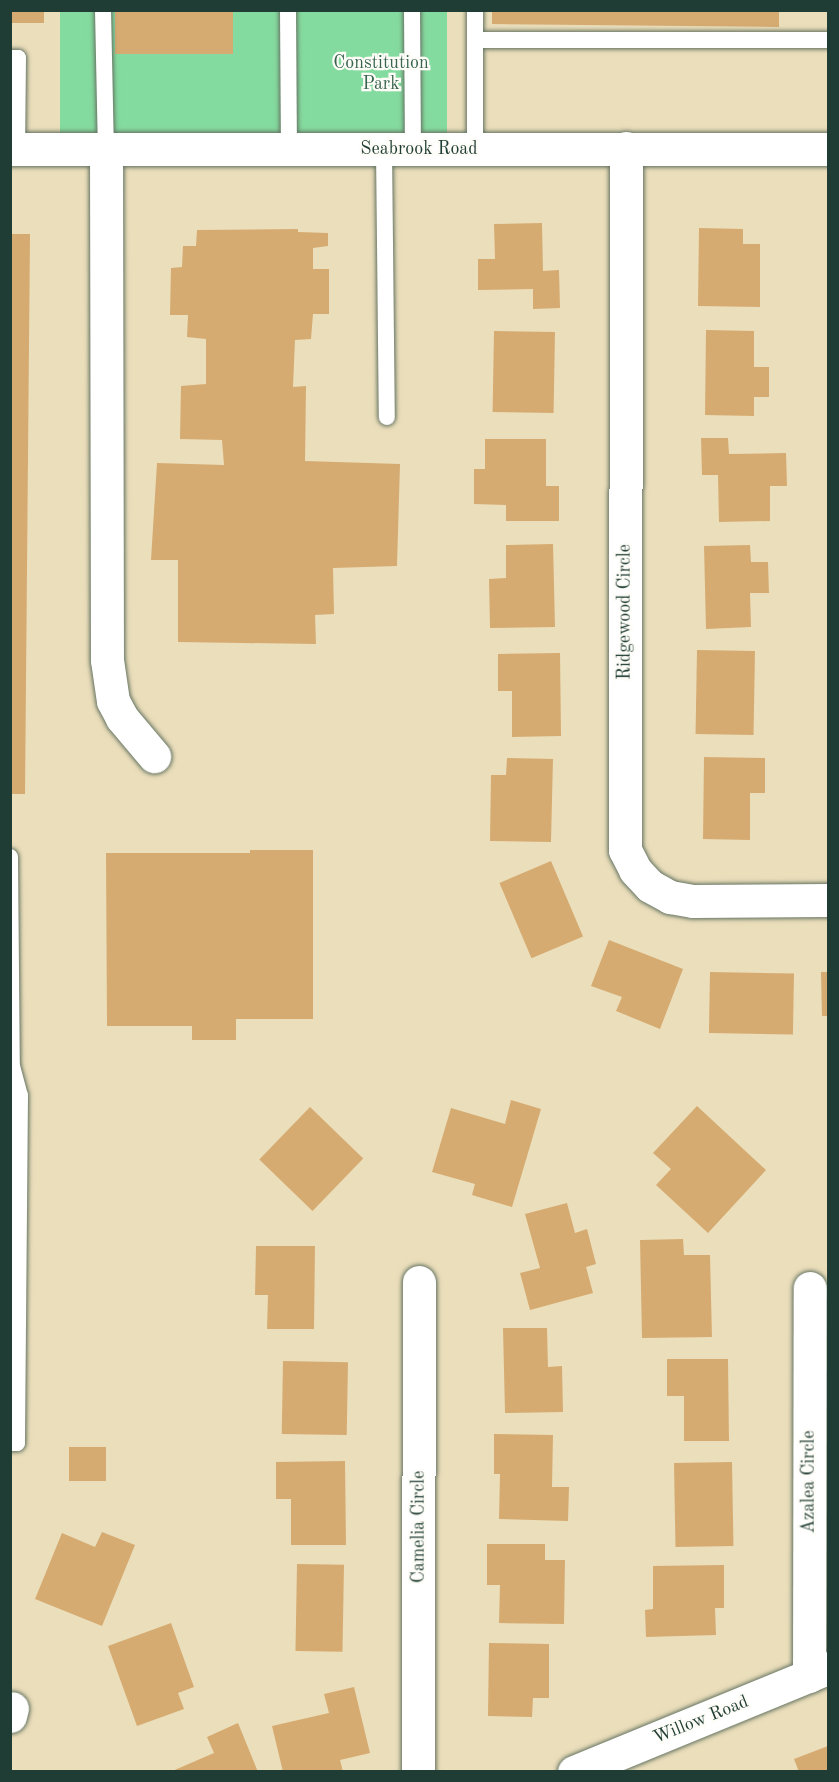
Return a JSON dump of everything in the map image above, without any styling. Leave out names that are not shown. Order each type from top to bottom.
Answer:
[{"type":"street","points":[[106,148],[107,660],[113,701],[122,718],[154,756]]},
{"type":"street","name":"Ridgewood Circle","points":[[626,148],[625,850],[635,870],[650,886],[669,897],[693,901],[828,900]]},
{"type":"street","name":"Seabrook Road","points":[[14,149],[828,149]]},
{"type":"street","name":"Camelia Circle","points":[[418,1772],[419,1282]]},
{"type":"street","name":"Azalea Circle","points":[[810,1288],[819,1672]]},
{"type":"street","name":"Willow Road","points":[[574,1772],[819,1672]]},
{"type":"lane","points":[[104,10],[106,148]]},
{"type":"lane","points":[[288,10],[289,149]]},
{"type":"lane","points":[[387,417],[398,149],[412,10]]},
{"type":"lane","points":[[475,10],[475,148]]},
{"type":"lane","points":[[475,40],[828,40]]},
{"type":"lane","points":[[10,58],[18,58],[14,149]]},
{"type":"lane","points":[[10,857],[11,1052],[12,1066],[20,1095],[15,1231],[17,1443],[10,1443]]},
{"type":"green space","name":"Constitution Park","points":[[60,11],[447,11],[447,137],[60,137]]},
{"type":"building","points":[[10,10],[44,10],[44,23],[10,23]]},
{"type":"building","points":[[115,10],[233,10],[233,54],[115,54]]},
{"type":"building","points":[[492,10],[779,10],[779,27],[492,24]]},
{"type":"building","points":[[542,223],[543,271],[559,270],[560,308],[533,309],[533,289],[478,290],[478,259],[495,259],[494,224]]},
{"type":"building","points":[[699,228],[743,229],[743,244],[760,244],[760,307],[698,306]]},
{"type":"building","points":[[298,229],[298,232],[328,233],[328,246],[313,248],[313,269],[329,269],[329,314],[313,314],[311,339],[295,340],[293,387],[306,386],[305,461],[400,464],[397,566],[333,568],[334,614],[315,615],[316,644],[178,642],[178,560],[151,560],[157,463],[224,465],[222,440],[180,439],[181,386],[206,384],[206,339],[187,337],[188,315],[170,315],[171,268],[182,267],[183,246],[196,246],[197,230]]},
{"type":"building","points":[[10,234],[30,234],[25,794],[10,794]]},
{"type":"building","points":[[706,330],[754,331],[754,367],[769,367],[769,397],[754,397],[754,416],[705,415]]},
{"type":"building","points":[[494,331],[555,332],[554,413],[493,412]]},
{"type":"building","points":[[701,438],[728,438],[729,454],[786,453],[787,486],[770,486],[770,521],[719,522],[718,475],[702,475]]},
{"type":"building","points":[[485,439],[546,439],[546,486],[559,486],[559,521],[506,521],[506,505],[474,504],[474,469],[485,469]]},
{"type":"building","points":[[553,544],[555,627],[490,628],[489,579],[506,578],[506,545]]},
{"type":"building","points":[[750,545],[751,562],[768,562],[769,593],[750,593],[751,627],[706,629],[704,546]]},
{"type":"building","points":[[697,650],[755,651],[754,735],[696,734]]},
{"type":"building","points":[[560,653],[561,736],[512,737],[512,691],[498,691],[498,654]]},
{"type":"building","points":[[704,757],[765,758],[765,793],[750,793],[750,840],[703,839]]},
{"type":"building","points":[[507,758],[553,759],[551,842],[490,841],[491,775],[506,775]]},
{"type":"building","points":[[250,850],[313,850],[313,1019],[236,1019],[236,1040],[192,1040],[192,1026],[107,1026],[106,853],[250,853]]},
{"type":"building","points":[[551,861],[583,936],[531,958],[499,883]]},
{"type":"building","points":[[609,940],[683,969],[660,1029],[616,1011],[622,997],[591,986]]},
{"type":"building","points":[[710,972],[794,973],[793,1034],[709,1033]]},
{"type":"building","points":[[821,972],[828,972],[828,1016],[822,1016]]},
{"type":"building","points":[[511,1100],[541,1109],[512,1207],[472,1195],[475,1184],[432,1172],[451,1108],[505,1124]]},
{"type":"building","points":[[697,1106],[766,1170],[708,1233],[656,1185],[671,1169],[653,1153]]},
{"type":"building","points":[[310,1107],[363,1158],[313,1211],[259,1160]]},
{"type":"building","points":[[567,1203],[575,1233],[587,1229],[596,1264],[586,1267],[593,1293],[530,1310],[520,1273],[540,1268],[525,1214]]},
{"type":"building","points":[[683,1239],[684,1255],[710,1255],[712,1337],[642,1338],[640,1240]]},
{"type":"building","points":[[256,1246],[315,1246],[314,1329],[267,1329],[268,1295],[255,1295]]},
{"type":"building","points":[[503,1328],[547,1328],[548,1367],[562,1366],[563,1412],[505,1413]]},
{"type":"building","points":[[667,1359],[728,1359],[729,1441],[684,1441],[684,1396],[667,1396]]},
{"type":"building","points":[[283,1361],[348,1362],[347,1435],[282,1434]]},
{"type":"building","points":[[494,1434],[553,1435],[552,1487],[569,1487],[568,1521],[499,1519],[500,1474],[494,1474]]},
{"type":"building","points":[[69,1447],[106,1447],[106,1481],[69,1481]]},
{"type":"building","points":[[345,1461],[346,1545],[291,1545],[291,1499],[276,1499],[276,1462]]},
{"type":"building","points":[[732,1462],[733,1546],[675,1547],[674,1463]]},
{"type":"building","points":[[102,1532],[135,1545],[102,1626],[35,1599],[62,1533],[95,1547]]},
{"type":"building","points":[[487,1544],[545,1544],[545,1560],[565,1560],[564,1624],[499,1623],[500,1585],[487,1585]]},
{"type":"building","points":[[297,1564],[344,1565],[342,1652],[295,1651]]},
{"type":"building","points":[[724,1565],[724,1608],[715,1608],[716,1635],[646,1637],[645,1610],[653,1609],[653,1566]]},
{"type":"building","points":[[171,1623],[194,1687],[178,1693],[184,1709],[137,1726],[108,1646]]},
{"type":"building","points":[[489,1643],[549,1644],[549,1698],[533,1698],[532,1717],[488,1716]]},
{"type":"building","points":[[354,1687],[370,1753],[340,1760],[343,1772],[283,1772],[272,1726],[329,1713],[324,1694]]},
{"type":"building","points":[[238,1723],[258,1772],[170,1772],[214,1753],[207,1737]]},
{"type":"building","points":[[828,1746],[828,1772],[799,1772],[794,1759]]}]
